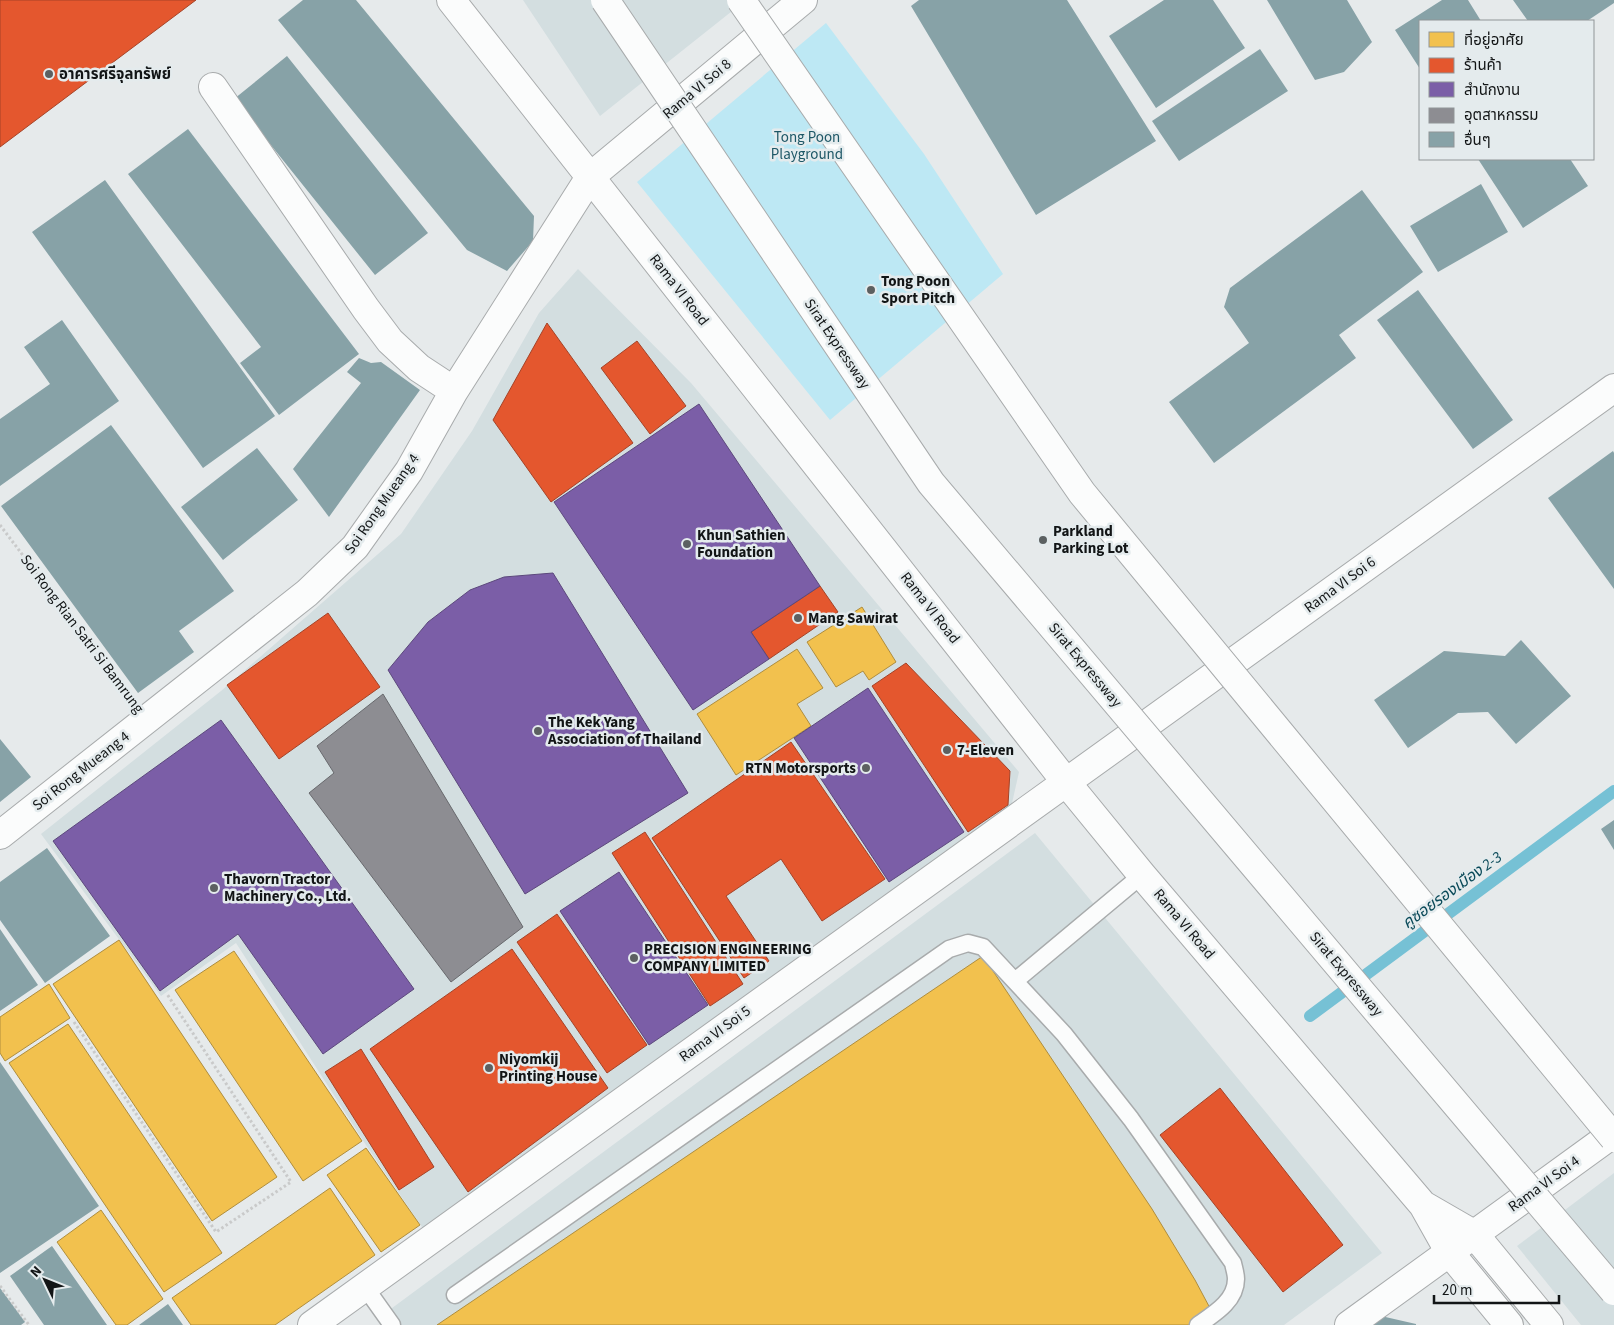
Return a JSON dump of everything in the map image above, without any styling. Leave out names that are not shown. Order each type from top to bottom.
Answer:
[{"type":"main road","name":"Rama VI Road","points":[[451,0],[1066,782],[1142,875],[1423,1205],[1450,1253],[1509,1325]]},
{"type":"main road","name":"Sirat Expressway","points":[[605,0],[931,482],[1614,1291]]},
{"type":"main road","points":[[740,0],[1082,492],[1614,1138]]},
{"type":"main road","name":"Rama VI Soi 8","points":[[590,177],[802,0]]},
{"type":"main road","points":[[213,87],[390,341],[419,368],[454,391]]},
{"type":"main road","name":"Soi Rong Mueang 4","points":[[0,835],[307,594],[356,547],[408,471],[454,391],[590,177]]},
{"type":"main road","name":"Rama VI Soi 6","points":[[1066,782],[1614,388]]},
{"type":"main road","name":"Rama VI Soi 5","points":[[312,1325],[1066,782]]},
{"type":"main road","name":"Rama VI Soi 4","points":[[1348,1325],[1614,1133]]},
{"type":"main road","name":"Rama VI Road","points":[[1423,1205],[1475,1235],[1548,1325]]},
{"type":"lane","points":[[1015,981],[1142,875]]},
{"type":"lane","points":[[455,1295],[949,949],[968,943],[983,947],[1064,1034],[1130,1119],[1234,1263],[1236,1281],[1232,1296],[1218,1311],[1198,1325]]},
{"type":"lane","points":[[365,1287],[392,1325]]},
{"type":"path","name":"Soi Rong Rian Satri Si Bamrung","points":[[0,526],[146,720]]},
{"type":"path","points":[[74,1022],[216,1232],[291,1182],[167,994]]},
{"type":"path","points":[[0,1286],[29,1325]]},
{"type":"shaded area","points":[[523,0],[746,0],[600,116]]},
{"type":"shaded area","points":[[578,269],[691,383],[1019,772],[1010,812],[426,1233],[366,1145],[236,943],[161,996],[41,834],[221,691],[401,534],[472,431],[539,313]]},
{"type":"shaded area","points":[[1035,833],[1382,1253],[1284,1325],[391,1325],[384,1314]]},
{"type":"shaded area","points":[[1614,1173],[1614,1325],[1581,1325],[1517,1246]]},
{"type":"green space","name":"Tong Poon Playground","points":[[826,23],[924,154],[1003,274],[830,420],[637,182]]},
{"type":"building: ที่อยู่อาศัย","points":[[862,607],[896,662],[869,680],[863,671],[836,687],[807,642]]},
{"type":"building: ที่อยู่อาศัย","points":[[797,649],[823,688],[797,704],[811,726],[736,775],[697,714]]},
{"type":"building: ที่อยู่อาศัย","points":[[119,940],[277,1177],[212,1221],[53,984]]},
{"type":"building: ที่อยู่อาศัย","points":[[234,951],[362,1141],[303,1181],[175,990]]},
{"type":"building: ที่อยู่อาศัย","points":[[983,956],[1152,1209],[1195,1280],[1211,1310],[1189,1325],[437,1325]]},
{"type":"building: ที่อยู่อาศัย","points":[[49,984],[70,1018],[5,1061],[0,1053],[0,1017]]},
{"type":"building: ที่อยู่อาศัย","points":[[68,1024],[222,1253],[164,1292],[9,1063]]},
{"type":"building: ที่อยู่อาศัย","points":[[366,1148],[420,1225],[381,1252],[327,1175]]},
{"type":"building: ที่อยู่อาศัย","points":[[330,1188],[375,1255],[275,1325],[191,1325],[172,1298]]},
{"type":"building: ที่อยู่อาศัย","points":[[101,1210],[163,1299],[127,1325],[116,1325],[57,1242]]},
{"type":"building: ร้านค้า","name":"อาคารศรีจุลทรัพย์","points":[[0,0],[196,0],[0,147]]},
{"type":"building: ร้านค้า","points":[[547,323],[633,443],[551,502],[493,420]]},
{"type":"building: ร้านค้า","points":[[637,341],[686,406],[650,434],[601,368]]},
{"type":"building: ร้านค้า","points":[[820,586],[838,612],[769,659],[751,632]]},
{"type":"building: ร้านค้า","points":[[328,613],[380,687],[279,759],[227,685]]},
{"type":"building: ร้านค้า","points":[[906,663],[1010,771],[1008,805],[968,832],[872,686]]},
{"type":"building: ร้านค้า","points":[[791,742],[885,879],[822,921],[781,859],[726,896],[769,961],[744,978],[652,838]]},
{"type":"building: ร้านค้า","points":[[645,832],[743,984],[710,1006],[612,853]]},
{"type":"building: ร้านค้า","points":[[557,914],[647,1045],[607,1073],[517,942]]},
{"type":"building: ร้านค้า","name":"Niyomkij Printing House","points":[[512,949],[608,1088],[468,1192],[370,1049]]},
{"type":"building: ร้านค้า","points":[[361,1049],[434,1167],[399,1190],[325,1072]]},
{"type":"building: ร้านค้า","points":[[1220,1088],[1343,1245],[1283,1292],[1160,1135]]},
{"type":"building: สำนักงาน","name":"Khun Sathien Foundation","points":[[699,404],[820,586],[751,632],[769,659],[693,710],[554,502]]},
{"type":"building: สำนักงาน","name":"The Kek Yang Association of Thailand","points":[[553,573],[688,793],[525,894],[388,670],[428,622],[470,590],[504,577]]},
{"type":"building: สำนักงาน","points":[[868,688],[964,832],[889,882],[794,738]]},
{"type":"building: สำนักงาน","name":"Thavorn Tractor Machinery Co., Ltd.","points":[[221,720],[414,989],[323,1054],[238,934],[160,991],[53,841]]},
{"type":"building: สำนักงาน","name":"PRECISION ENGINEERING COMPANY LIMITED","points":[[619,872],[708,1005],[649,1045],[560,911]]},
{"type":"building: อุตสาหกรรม","points":[[383,694],[523,927],[451,982],[309,793],[334,773],[317,746]]},
{"type":"building: อื่นๆ","points":[[303,0],[356,0],[534,216],[533,241],[507,271],[467,250],[278,20]]},
{"type":"building: อื่นๆ","points":[[919,0],[1067,0],[1156,141],[1036,215],[911,6]]},
{"type":"building: อื่นๆ","points":[[1164,0],[1213,0],[1245,48],[1156,108],[1109,36]]},
{"type":"building: อื่นๆ","points":[[1267,0],[1347,0],[1372,42],[1344,72],[1315,80]]},
{"type":"building: อื่นๆ","points":[[1442,0],[1468,0],[1480,20],[1419,20],[1419,67],[1395,30]]},
{"type":"building: อื่นๆ","points":[[1513,0],[1614,0],[1614,3],[1588,20],[1527,20]]},
{"type":"building: อื่นๆ","points":[[1260,49],[1288,91],[1179,161],[1152,121]]},
{"type":"building: อื่นๆ","points":[[287,56],[428,233],[375,275],[234,99]]},
{"type":"building: อื่นๆ","points":[[188,129],[359,354],[279,415],[240,363],[261,347],[128,174]]},
{"type":"building: อื่นๆ","points":[[1479,160],[1571,160],[1588,186],[1523,228]]},
{"type":"building: อื่นๆ","points":[[105,180],[275,416],[203,468],[32,232]]},
{"type":"building: อื่นๆ","points":[[1481,184],[1508,232],[1438,272],[1410,226]]},
{"type":"building: อื่นๆ","points":[[1362,190],[1423,272],[1339,335],[1356,358],[1214,463],[1169,402],[1249,343],[1224,307],[1230,288]]},
{"type":"building: อื่นๆ","points":[[1418,290],[1513,420],[1473,449],[1377,320]]},
{"type":"building: อื่นๆ","points":[[62,320],[119,401],[0,486],[0,419],[50,384],[24,347]]},
{"type":"building: อื่นๆ","points":[[359,358],[371,363],[381,362],[420,390],[329,517],[293,469],[361,383],[347,372]]},
{"type":"building: อื่นๆ","points":[[111,425],[234,591],[179,631],[194,652],[138,693],[1,506]]},
{"type":"building: อื่นๆ","points":[[257,448],[298,500],[223,560],[181,507]]},
{"type":"building: อื่นๆ","points":[[1613,451],[1614,453],[1614,589],[1548,498]]},
{"type":"building: อื่นๆ","points":[[1521,640],[1571,696],[1516,744],[1488,712],[1458,713],[1408,748],[1374,700],[1444,651],[1505,656]]},
{"type":"building: อื่นๆ","points":[[0,739],[31,777],[0,802]]},
{"type":"building: อื่นๆ","points":[[1614,820],[1614,850],[1601,829]]},
{"type":"building: อื่นๆ","points":[[47,848],[110,936],[45,983],[0,920],[0,882]]},
{"type":"building: อื่นๆ","points":[[0,929],[38,985],[0,1011]]},
{"type":"building: อื่นๆ","points":[[0,1062],[99,1206],[0,1273]]},
{"type":"building: อื่นๆ","points":[[52,1246],[107,1325],[44,1325],[10,1276]]},
{"type":"building: อื่นๆ","points":[[0,1288],[25,1322],[21,1325],[0,1325]]},
{"type":"building: อื่นๆ","points":[[168,1304],[183,1325],[139,1325]]},
{"type":"building: อื่นๆ","points":[[1381,1316],[1416,1324],[1416,1325],[1369,1325]]},
{"type":"waterway","name":"คูซอยรองเมือง 2-3","points":[[1310,1016],[1614,791]]},
{"type":"place","name":"อาคารศรีจุลทรัพย์","points":[[49,74]]},
{"type":"place","name":"Tong Poon Sport Pitch","points":[[871,290]]},
{"type":"place","name":"Parkland Parking Lot","points":[[1043,540]]},
{"type":"place","name":"Khun Sathien Foundation","points":[[687,544]]},
{"type":"place","name":"Mang Sawirat","points":[[798,618]]},
{"type":"place","name":"The Kek Yang Association of Thailand","points":[[538,731]]},
{"type":"place","name":"7-Eleven","points":[[947,750]]},
{"type":"place","name":"RTN Motorsports","points":[[866,768]]},
{"type":"place","name":"Thavorn Tractor Machinery Co., Ltd.","points":[[214,888]]},
{"type":"place","name":"PRECISION ENGINEERING COMPANY LIMITED","points":[[634,958]]},
{"type":"place","name":"Niyomkij Printing House","points":[[489,1068]]}]
